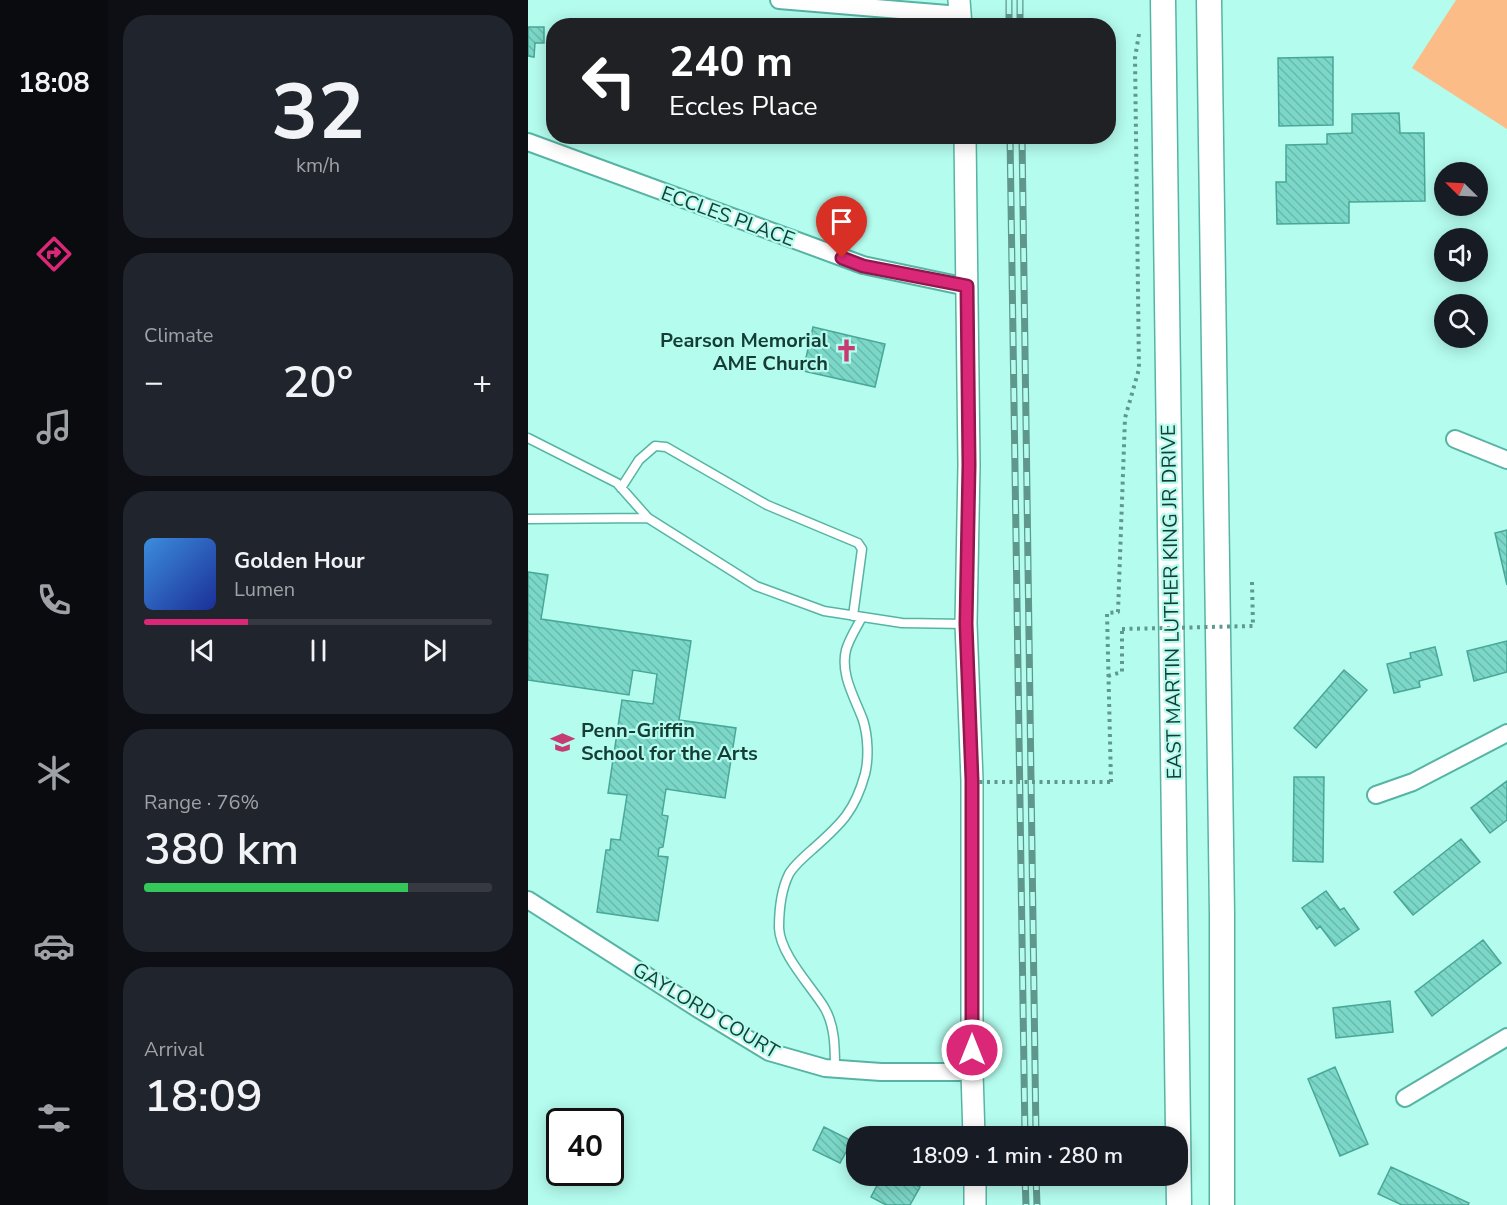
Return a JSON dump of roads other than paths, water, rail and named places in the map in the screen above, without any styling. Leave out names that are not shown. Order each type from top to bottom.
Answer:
[{"type":"main road","name":"EAST MARTIN LUTHER KING JR DRIVE","points":[[1163,0],[1179,1205]]},
{"type":"main road","points":[[1209,0],[1222,913],[1222,1205]]},
{"type":"street","points":[[778,0],[960,13]]},
{"type":"street","name":"ECCLES PLACE","points":[[528,142],[863,266],[967,286]]},
{"type":"street","points":[[965,144],[969,465],[966,624],[972,782],[974,1126]]},
{"type":"street","points":[[1455,439],[1507,460]]},
{"type":"street","points":[[1376,795],[1413,782],[1507,734]]},
{"type":"street","name":"GAYLORD COURT","points":[[528,900],[769,1052],[835,1069],[880,1072],[972,1072]]},
{"type":"street","points":[[1405,1098],[1507,1037]]},
{"type":"street","points":[[975,1186],[975,1205]]},
{"type":"lane","points":[[528,438],[616,483],[648,518],[756,586],[824,610],[857,616],[902,623],[966,624]]},
{"type":"lane","points":[[621,488],[639,460],[655,446],[666,447],[767,505],[858,543],[862,549],[857,616],[846,650],[845,666],[849,690],[863,722],[867,749],[866,772],[855,804],[839,825],[789,873],[780,909],[779,930],[789,954],[802,979],[825,1008],[833,1029],[835,1069]]},
{"type":"lane","points":[[528,519],[648,518]]},
{"type":"railway","points":[[1009,0],[1009,18]]},
{"type":"railway","points":[[1020,0],[1020,18]]},
{"type":"railway","points":[[1010,144],[1025,1126]]},
{"type":"railway","points":[[1022,144],[1036,1126]]},
{"type":"railway","points":[[1025,1186],[1026,1205]]},
{"type":"railway","points":[[1036,1186],[1037,1205]]},
{"type":"place","name":"Pearson Memorial AME Church","points":[[846,351]]},
{"type":"place","name":"Penn-Griffin School for the Arts","points":[[563,742]]}]
